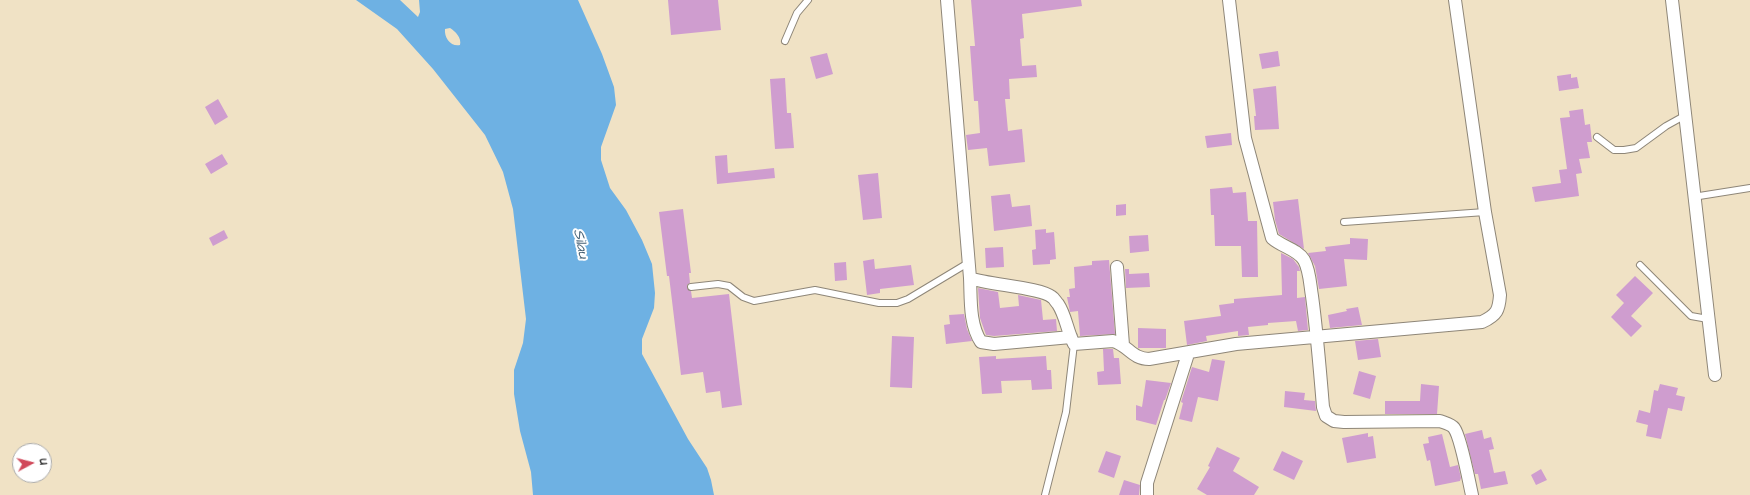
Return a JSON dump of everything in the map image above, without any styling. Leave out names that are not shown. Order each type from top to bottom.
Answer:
[{"type":"street","points":[[947,0],[972,315],[977,336],[981,342],[994,344],[1113,341],[1123,345],[1137,358],[1143,359],[1188,354],[1236,344],[1482,322],[1493,317],[1499,308],[1500,295],[1485,212],[1455,0]]},
{"type":"street","points":[[1230,0],[1241,115],[1250,163],[1272,238],[1279,244],[1297,252],[1304,261],[1309,275],[1318,336],[1323,407],[1326,416],[1334,421],[1344,422],[1440,421],[1448,423],[1454,428],[1459,442],[1472,495]]},
{"type":"street","points":[[1672,0],[1693,197],[1715,375]]},
{"type":"street","points":[[1116,267],[1123,345]]},
{"type":"street","points":[[970,278],[1040,292],[1051,296],[1058,304],[1065,317],[1072,341]]},
{"type":"street","points":[[1147,495],[1146,483],[1188,354]]},
{"type":"lane","points":[[785,41],[797,13],[808,0]]},
{"type":"lane","points":[[1597,137],[1614,150],[1636,148],[1666,126],[1684,116]]},
{"type":"lane","points":[[1693,197],[1750,188]]},
{"type":"lane","points":[[1344,222],[1485,212]]},
{"type":"lane","points":[[692,287],[718,284],[729,286],[743,297],[754,301],[815,290],[879,303],[897,303],[908,299],[968,263]]},
{"type":"lane","points":[[1640,265],[1691,316],[1708,320]]},
{"type":"lane","points":[[1045,495],[1066,412],[1072,341]]},
{"type":"water","name":"Silau","points":[[356,0],[400,0],[418,17],[420,12],[419,0],[578,0],[602,54],[614,87],[616,105],[601,147],[601,160],[610,188],[626,210],[642,240],[652,264],[655,293],[654,308],[642,339],[642,354],[688,439],[707,468],[714,495],[533,495],[531,472],[520,431],[514,394],[514,370],[523,343],[526,319],[513,209],[503,172],[485,135],[433,69],[397,29]],"holes":[[[450,28],[459,37],[460,45],[454,45],[447,39],[445,29]]]},
{"type":"building","points":[[668,0],[718,0],[721,30],[671,35]]},
{"type":"building","points":[[971,0],[1081,0],[1082,6],[1022,14],[1024,38],[1020,39],[1022,66],[1036,65],[1037,77],[1009,79],[1010,99],[1005,99],[1008,131],[1022,129],[1025,162],[989,166],[987,148],[968,150],[966,135],[980,133],[978,101],[974,101],[970,46],[975,46]]},
{"type":"building","points":[[1278,51],[1280,66],[1262,69],[1259,54]]},
{"type":"building","points":[[827,53],[833,74],[816,79],[810,57]]},
{"type":"building","points":[[1571,74],[1571,78],[1577,77],[1579,88],[1559,91],[1557,76]]},
{"type":"building","points":[[785,78],[787,113],[791,113],[794,148],[775,149],[770,79]]},
{"type":"building","points":[[1276,86],[1279,129],[1255,130],[1254,116],[1256,116],[1253,89]]},
{"type":"building","points":[[218,99],[228,117],[215,125],[205,107]]},
{"type":"building","points":[[1583,109],[1585,125],[1590,124],[1592,142],[1587,142],[1590,158],[1579,159],[1582,173],[1576,174],[1579,196],[1535,202],[1532,187],[1561,183],[1559,170],[1567,169],[1560,118],[1570,117],[1569,111]]},
{"type":"building","points":[[1231,133],[1232,145],[1207,148],[1205,136]]},
{"type":"building","points":[[222,154],[228,164],[211,174],[205,164]]},
{"type":"building","points":[[727,155],[728,173],[774,168],[775,178],[717,184],[715,156]]},
{"type":"building","points":[[878,173],[882,218],[863,220],[858,175]]},
{"type":"building","points":[[1232,187],[1233,193],[1246,192],[1248,221],[1257,221],[1258,277],[1242,277],[1241,246],[1215,246],[1214,215],[1211,215],[1210,189]]},
{"type":"building","points":[[1010,194],[1012,207],[1030,205],[1032,226],[994,231],[991,196]]},
{"type":"building","points":[[1298,199],[1304,249],[1279,234],[1275,220],[1273,202]]},
{"type":"building","points":[[1126,204],[1126,215],[1116,216],[1116,205]]},
{"type":"building","points":[[683,209],[691,273],[689,273],[690,283],[687,285],[687,288],[691,291],[692,298],[729,294],[742,405],[722,408],[720,391],[706,393],[703,372],[681,375],[669,276],[667,276],[659,212]]},
{"type":"building","points":[[1046,229],[1046,233],[1054,232],[1056,259],[1050,260],[1050,264],[1033,265],[1032,250],[1036,249],[1035,230]]},
{"type":"building","points":[[224,230],[228,238],[213,246],[209,238]]},
{"type":"building","points":[[1148,235],[1149,251],[1130,253],[1129,236]]},
{"type":"building","points":[[1350,238],[1368,239],[1367,260],[1344,259],[1347,286],[1319,289],[1315,266],[1308,253],[1326,251],[1325,247],[1350,244]]},
{"type":"building","points":[[1003,247],[1004,267],[986,268],[985,248]]},
{"type":"building","points":[[1281,253],[1293,259],[1299,267],[1300,271],[1297,271],[1297,298],[1305,297],[1308,330],[1298,331],[1296,321],[1268,323],[1268,325],[1248,327],[1249,335],[1238,336],[1238,331],[1206,336],[1207,341],[1187,345],[1184,321],[1221,316],[1219,305],[1234,303],[1234,299],[1282,295]]},
{"type":"building","points":[[874,259],[875,269],[911,265],[914,285],[880,289],[880,293],[867,295],[863,261]]},
{"type":"building","points":[[1109,260],[1115,334],[1080,336],[1078,311],[1070,312],[1067,297],[1070,297],[1069,289],[1075,288],[1074,267],[1092,265],[1092,261]]},
{"type":"building","points":[[846,262],[847,280],[835,281],[834,263]]},
{"type":"building","points":[[1125,269],[1129,269],[1129,274],[1149,273],[1150,287],[1126,288]]},
{"type":"building","points":[[1635,276],[1653,293],[1631,316],[1642,326],[1631,337],[1611,317],[1624,303],[1616,295]]},
{"type":"building","points":[[978,288],[998,292],[1000,308],[1019,306],[1018,295],[1041,300],[1043,320],[1056,319],[1057,331],[994,336],[986,335],[980,318]]},
{"type":"building","points":[[1358,307],[1362,325],[1330,328],[1328,315]]},
{"type":"building","points":[[964,314],[967,329],[972,341],[946,344],[944,325],[950,324],[949,315]]},
{"type":"building","points":[[1138,328],[1166,329],[1166,348],[1138,348]]},
{"type":"building","points":[[892,336],[914,337],[912,388],[890,387]]},
{"type":"building","points":[[1378,339],[1381,357],[1358,360],[1355,341]]},
{"type":"building","points":[[1103,349],[1113,349],[1114,358],[1119,358],[1121,384],[1098,385],[1097,372],[1104,371]]},
{"type":"building","points":[[996,356],[996,359],[1046,356],[1047,370],[1051,370],[1052,389],[1032,390],[1031,380],[1001,381],[1002,393],[982,394],[979,357]]},
{"type":"building","points":[[1212,359],[1225,361],[1218,401],[1198,397],[1192,422],[1179,419],[1183,403],[1181,402],[1192,367],[1209,372]]},
{"type":"building","points":[[1359,371],[1376,376],[1370,399],[1353,394]]},
{"type":"building","points":[[1146,380],[1171,383],[1156,425],[1136,420],[1136,405],[1142,407]]},
{"type":"building","points":[[1421,384],[1439,386],[1437,414],[1385,414],[1385,401],[1420,401]]},
{"type":"building","points":[[1660,384],[1678,388],[1676,395],[1685,397],[1682,411],[1668,408],[1661,439],[1646,436],[1648,425],[1636,422],[1639,410],[1650,413],[1654,390],[1658,391]]},
{"type":"building","points":[[1285,391],[1305,393],[1304,400],[1315,401],[1316,411],[1284,407]]},
{"type":"building","points":[[1482,430],[1484,439],[1491,437],[1494,449],[1489,450],[1494,473],[1505,471],[1508,484],[1481,489],[1478,474],[1475,474],[1465,434]]},
{"type":"building","points":[[1368,433],[1368,437],[1373,436],[1376,458],[1347,463],[1342,438]]},
{"type":"building","points":[[1442,434],[1450,467],[1458,465],[1461,478],[1460,481],[1435,486],[1430,460],[1427,461],[1423,444],[1429,443],[1428,437]]},
{"type":"building","points":[[1217,447],[1240,458],[1233,471],[1259,487],[1254,495],[1207,495],[1197,489],[1210,467],[1208,466]]},
{"type":"building","points":[[1106,451],[1121,456],[1114,478],[1098,472]]},
{"type":"building","points":[[1282,451],[1303,461],[1294,480],[1273,470]]},
{"type":"building","points":[[1541,469],[1547,480],[1536,485],[1531,475]]},
{"type":"building","points":[[1124,480],[1140,485],[1139,495],[1119,495]]}]
